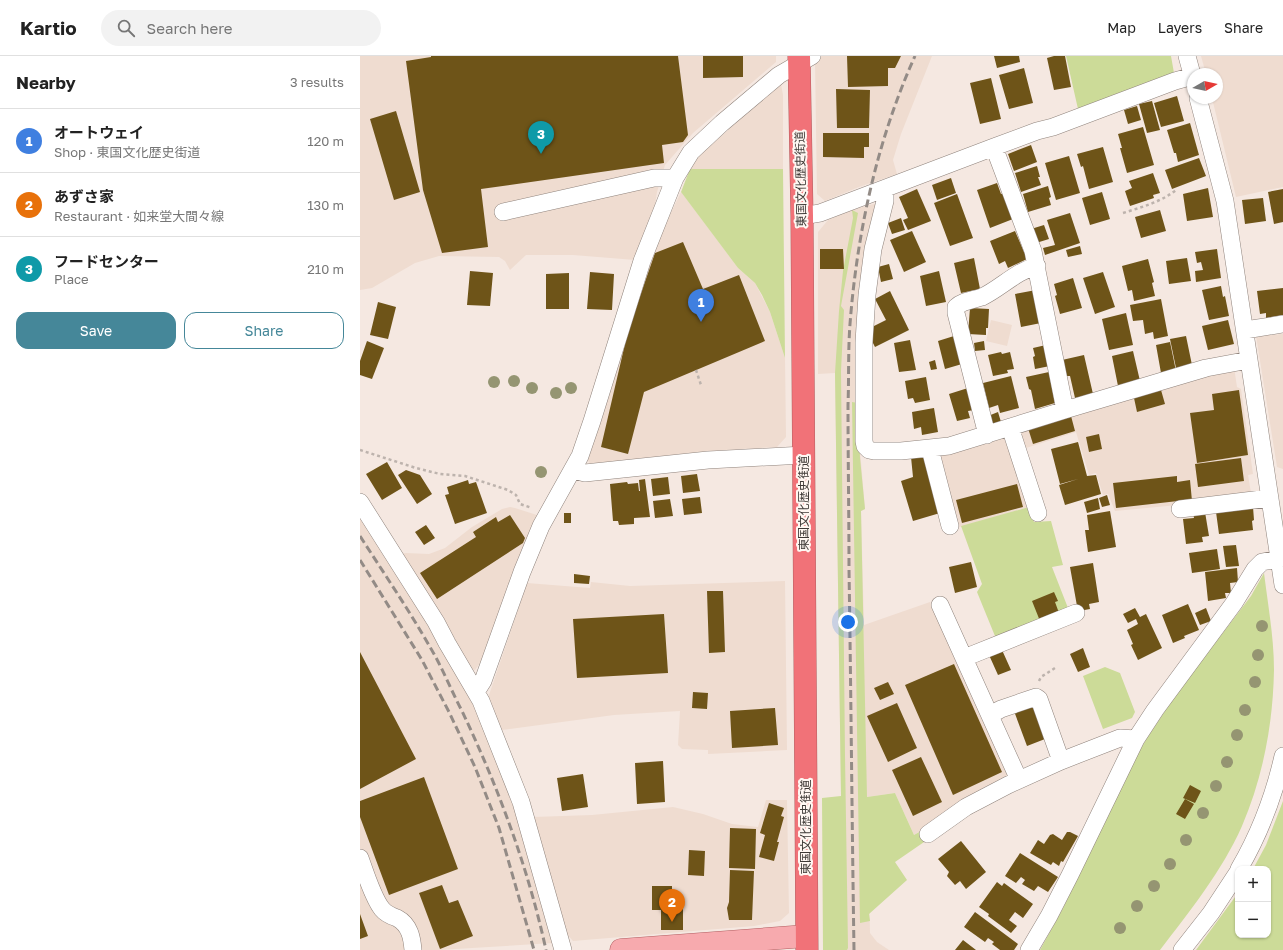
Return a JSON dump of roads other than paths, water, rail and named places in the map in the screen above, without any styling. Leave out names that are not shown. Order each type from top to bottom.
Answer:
[{"type":"highway","name":"東国文化歴史街道","points":[[803,58],[802,216],[807,943]]},
{"type":"main road","points":[[621,950],[807,943]]},
{"type":"street","points":[[1187,56],[1190,68]]},
{"type":"street","points":[[476,692],[483,681],[522,572],[541,526],[574,470],[580,456],[642,261],[674,178],[686,158],[701,141],[779,75],[803,58]]},
{"type":"street","points":[[802,216],[820,214],[1037,131],[1053,127],[1176,81],[1187,78]]},
{"type":"street","points":[[1200,104],[1223,189],[1249,360],[1275,502],[1279,558],[1283,585]]},
{"type":"street","points":[[994,147],[1034,251],[1065,410]]},
{"type":"street","points":[[503,212],[654,178],[674,178]]},
{"type":"street","points":[[885,189],[885,201],[874,249],[867,294],[863,364],[864,441],[865,446],[869,450],[901,452],[957,444],[1206,368],[1249,360]]},
{"type":"street","points":[[987,435],[956,313],[956,307],[960,304],[990,293],[1025,270],[1037,266]]},
{"type":"street","points":[[1245,330],[1283,324]]},
{"type":"street","points":[[1010,427],[1038,513]]},
{"type":"street","points":[[930,449],[950,526]]},
{"type":"street","points":[[574,470],[585,473],[708,460],[804,455]]},
{"type":"street","points":[[360,502],[436,622],[450,649],[476,692],[487,716],[521,802],[563,950]]},
{"type":"street","points":[[1180,509],[1275,502]]},
{"type":"street","points":[[1029,950],[1049,916],[1070,875],[1136,739],[1155,710],[1234,603],[1254,569],[1262,562],[1279,558]]},
{"type":"street","points":[[940,605],[1019,780]]},
{"type":"street","points":[[964,658],[1076,613]]},
{"type":"street","points":[[990,715],[1007,707],[1036,697],[1039,699],[1061,761]]},
{"type":"street","points":[[928,834],[966,807],[1019,780],[1061,761],[1120,738],[1136,739]]},
{"type":"street","points":[[1242,866],[1267,812],[1283,756]]},
{"type":"street","points":[[360,858],[377,901],[388,915],[399,919],[406,926],[411,936],[413,950]]},
{"type":"street","points":[[1182,950],[1211,913],[1235,877]]},
{"type":"railway","points":[[854,950],[848,446],[850,324],[858,256],[871,187],[890,121],[915,56]]},
{"type":"railway","points":[[360,536],[434,654],[462,711],[488,769],[511,828],[539,919],[546,950]]},
{"type":"railway","points":[[360,560],[422,660],[475,767],[499,828],[534,950]]},
{"type":"place","name":"フードセンター","points":[[541,154]]},
{"type":"place","name":"オートウェイ","points":[[701,322]]},
{"type":"place","name":"あずさ家","points":[[672,922]]}]
